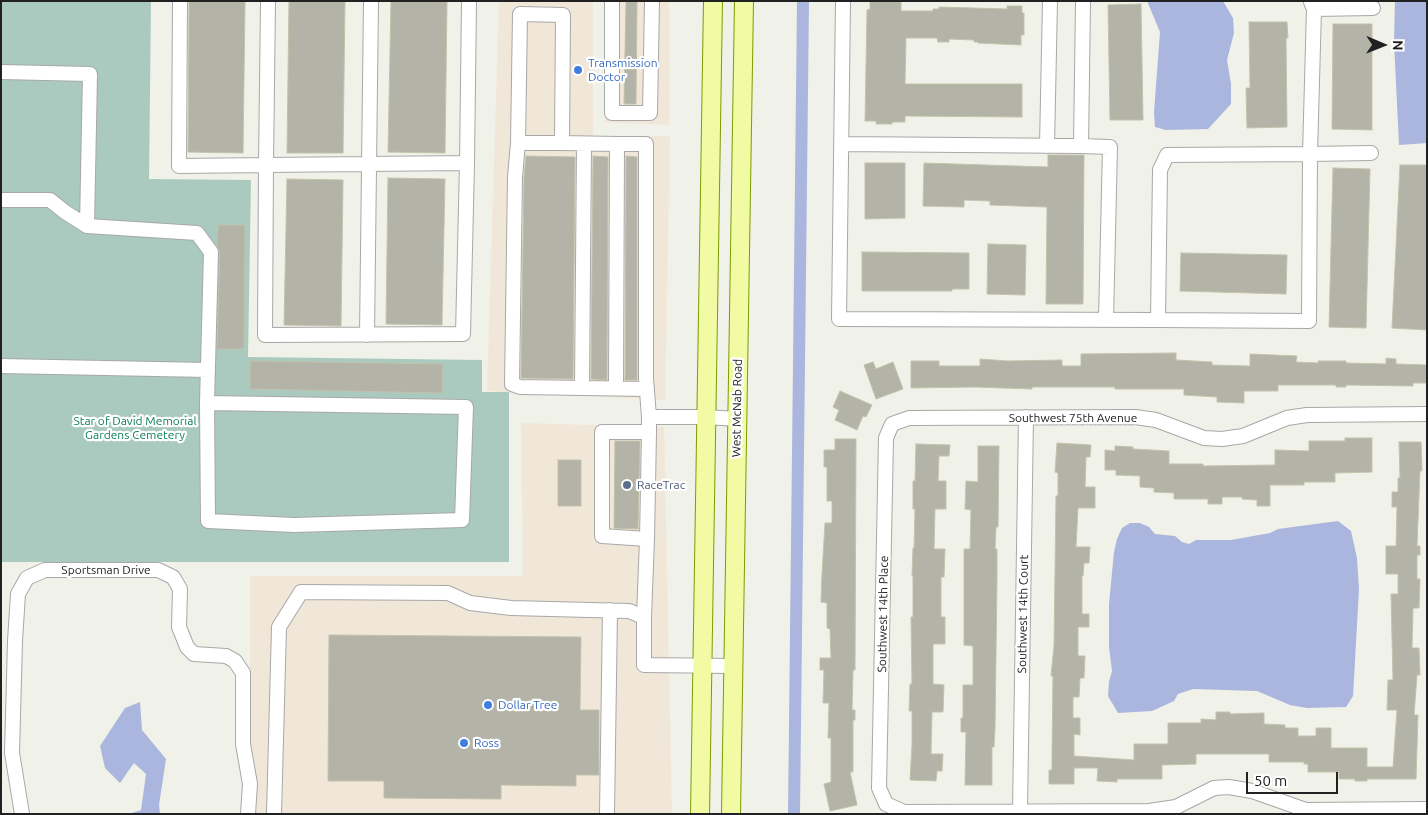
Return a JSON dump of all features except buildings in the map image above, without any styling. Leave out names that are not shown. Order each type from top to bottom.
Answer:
[{"type":"main road","points":[[700,814],[713,1]]},
{"type":"main road","name":"West McNab Road","points":[[731,814],[744,1]]},
{"type":"street","points":[[180,1],[179,166],[467,163]]},
{"type":"street","points":[[268,1],[265,335],[462,334],[469,1]]},
{"type":"street","points":[[368,335],[370,1]]},
{"type":"street","points":[[612,1],[612,113],[650,113],[652,1]]},
{"type":"street","points":[[843,1],[838,319],[1309,321],[1312,5],[1373,8]]},
{"type":"street","points":[[1047,146],[1050,1]]},
{"type":"street","points":[[1081,146],[1083,1]]},
{"type":"street","points":[[562,143],[563,15],[520,14],[512,384],[520,387],[647,389]]},
{"type":"street","points":[[1,72],[90,74],[87,226]]},
{"type":"street","points":[[518,143],[646,144],[647,389],[649,432],[644,665],[733,666]]},
{"type":"street","points":[[582,387],[584,144]]},
{"type":"street","points":[[616,388],[617,144]]},
{"type":"street","points":[[841,144],[1110,147],[1106,320]]},
{"type":"street","points":[[1158,320],[1160,170],[1168,155],[1371,153]]},
{"type":"street","points":[[1,200],[50,200],[87,226],[197,233],[211,252],[207,404],[208,521],[294,525],[462,520],[466,407],[207,404]]},
{"type":"street","points":[[1,366],[208,370]]},
{"type":"street","name":"Southwest 75th Avenue","points":[[892,424],[909,418],[1135,417],[1156,420],[1204,438],[1222,440],[1244,436],[1287,418],[1307,415],[1427,414]]},
{"type":"street","points":[[649,416],[737,419]]},
{"type":"street","name":"Southwest 14th Court","points":[[1020,810],[1026,417]]},
{"type":"street","name":"Southwest 14th Place","points":[[892,424],[886,438],[880,788],[886,804],[904,812],[1020,810]]},
{"type":"street","points":[[647,539],[602,536],[602,432],[649,432]]},
{"type":"street","name":"Sportsman Drive","points":[[22,814],[12,753],[14,641],[18,594],[27,578],[45,570],[158,570],[173,577],[180,589],[180,627],[187,647],[194,654],[226,656],[235,661],[243,673],[243,744],[250,784],[248,814]]},
{"type":"street","points":[[274,814],[279,627],[301,592],[448,593],[470,603],[511,608],[629,611],[644,617]]},
{"type":"street","points":[[607,814],[610,610]]},
{"type":"street","points":[[1020,810],[1149,812],[1176,807],[1214,788],[1229,787],[1252,790],[1306,810],[1427,809]]},
{"type":"shaded area","points":[[499,1],[593,1],[593,136],[670,136],[665,400],[487,391]]},
{"type":"shaded area","points":[[608,1],[669,1],[669,125],[605,122]]},
{"type":"shaded area","points":[[521,423],[664,427],[672,814],[250,814],[250,576],[523,576]]},
{"type":"green space","name":"Star of David Memorial Gardens Cemetery","points":[[1,1],[151,1],[149,179],[251,180],[248,357],[482,360],[482,392],[509,392],[509,562],[1,562]]},
{"type":"water","points":[[1147,1],[1223,1],[1233,18],[1234,33],[1227,60],[1231,84],[1231,104],[1208,129],[1166,130],[1155,127],[1154,112],[1160,32]]},
{"type":"water","points":[[1395,1],[1427,1],[1427,143],[1399,145],[1394,42]]},
{"type":"water","points":[[1338,521],[1351,531],[1357,558],[1359,589],[1353,696],[1346,707],[1307,708],[1290,705],[1257,691],[1193,689],[1178,694],[1174,701],[1152,711],[1118,713],[1108,696],[1112,671],[1109,647],[1109,604],[1114,552],[1122,528],[1130,523],[1140,523],[1149,527],[1155,534],[1175,536],[1182,542],[1189,544],[1196,540],[1231,540],[1270,533],[1278,529]]},
{"type":"water","points":[[140,702],[142,730],[166,759],[159,805],[160,814],[129,814],[141,810],[146,774],[134,763],[120,783],[105,768],[100,746],[125,708]]},
{"type":"waterway","points":[[794,814],[803,1]]},
{"type":"place","name":"Transmission Doctor","points":[[578,70]]},
{"type":"place","name":"RaceTrac","points":[[627,485]]},
{"type":"place","name":"Dollar Tree","points":[[488,705]]},
{"type":"place","name":"Ross","points":[[464,743]]}]
